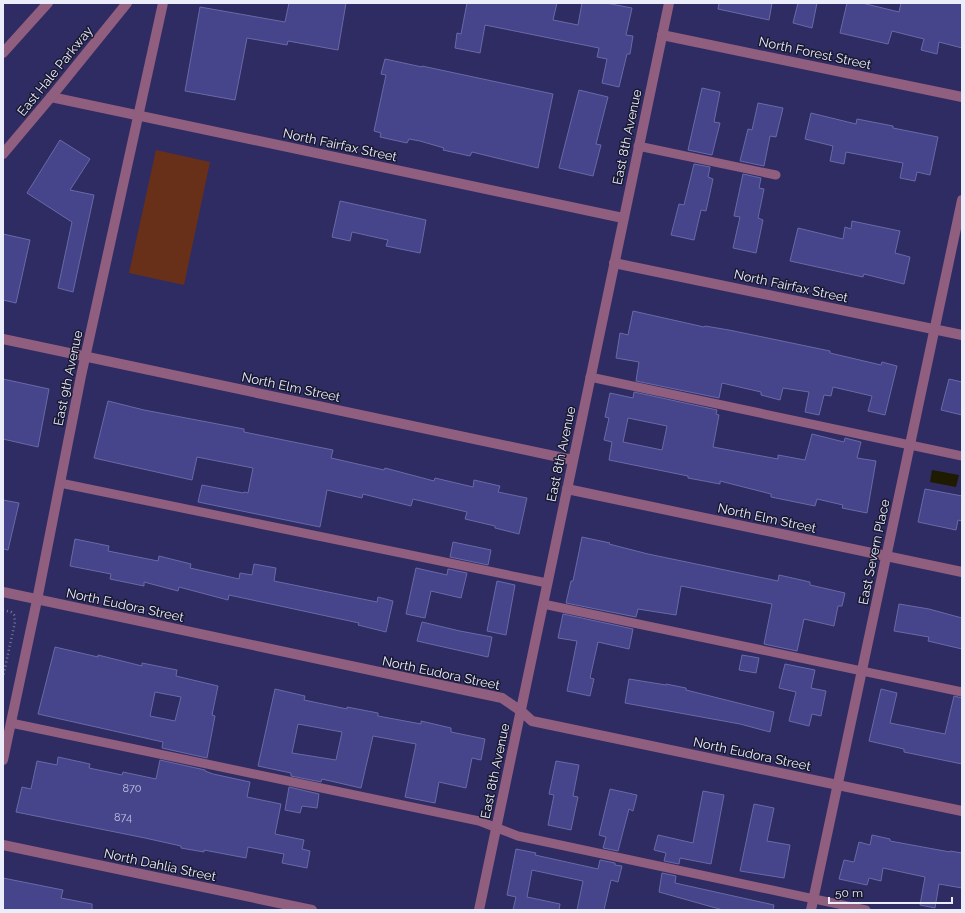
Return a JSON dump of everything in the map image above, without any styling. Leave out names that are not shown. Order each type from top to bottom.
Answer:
[{"type":"street","points":[[3,53],[48,3]]},
{"type":"street","name":"East Hale Parkway","points":[[3,154],[52,97],[127,3]]},
{"type":"street","name":"East 9th Avenue","points":[[3,760],[86,357],[163,3]]},
{"type":"street","name":"East 8th Avenue","points":[[479,910],[668,3]]},
{"type":"street","name":"North Forest Street","points":[[662,35],[962,97]]},
{"type":"street","name":"North Fairfax Street","points":[[52,97],[623,218]]},
{"type":"street","name":"East Severn Place","points":[[811,910],[962,200]]},
{"type":"street","name":"North Fairfax Street","points":[[614,263],[962,335]]},
{"type":"street","name":"North Elm Street","points":[[3,340],[573,460]]},
{"type":"street","name":"North Elm Street","points":[[567,489],[962,572]]},
{"type":"street","name":"North Eudora Street","points":[[3,592],[502,698],[521,711],[532,721],[962,811]]},
{"type":"street","name":"North Dahlia Street","points":[[3,845],[312,910]]},
{"type":"lane","points":[[638,146],[776,175]]},
{"type":"lane","points":[[590,378],[962,456]]},
{"type":"lane","points":[[60,483],[547,583]]},
{"type":"lane","points":[[543,604],[962,692]]},
{"type":"lane","points":[[11,723],[472,819],[518,836],[866,910]]},
{"type":"path","points":[[3,610],[14,615],[15,622],[3,678]]},
{"type":"shaded area","points":[[156,150],[210,162],[184,285],[129,273]]},
{"type":"shaded area","points":[[932,470],[959,475],[956,487],[930,482]]},
{"type":"building","points":[[289,3],[346,3],[338,50],[288,41],[287,45],[247,38],[235,100],[185,91],[200,7],[285,22]]},
{"type":"building","points":[[467,3],[557,3],[553,20],[578,25],[582,3],[606,3],[632,8],[626,35],[633,36],[630,54],[627,54],[619,87],[602,83],[607,59],[597,57],[599,48],[485,25],[480,53],[455,48],[457,33],[461,34]]},
{"type":"building","points":[[719,3],[772,3],[769,20],[718,9]]},
{"type":"building","points":[[798,3],[817,3],[812,28],[793,23]]},
{"type":"building","points":[[847,3],[862,3],[899,12],[901,3],[962,3],[962,48],[939,42],[937,54],[921,50],[924,39],[892,31],[888,44],[840,33]]},
{"type":"building","points":[[385,59],[553,94],[538,168],[472,152],[470,156],[443,150],[444,148],[420,141],[409,139],[407,143],[380,137],[381,133],[374,131],[386,75],[381,74]]},
{"type":"building","points":[[702,88],[720,92],[714,122],[720,123],[712,155],[688,150]]},
{"type":"building","points":[[579,90],[608,97],[596,144],[601,145],[593,176],[559,168]]},
{"type":"building","points":[[758,103],[783,108],[776,137],[770,136],[764,166],[740,161],[748,129],[752,130]]},
{"type":"building","points":[[811,113],[856,124],[857,119],[938,137],[930,175],[917,172],[915,181],[900,178],[903,163],[846,152],[844,164],[830,161],[833,146],[805,139]]},
{"type":"building","points":[[60,140],[90,159],[70,190],[94,195],[73,292],[58,288],[72,222],[27,193]]},
{"type":"building","points":[[694,164],[710,167],[708,177],[713,179],[706,211],[701,210],[694,240],[671,235],[679,204],[684,205]]},
{"type":"building","points":[[743,174],[761,178],[759,188],[764,189],[758,218],[763,220],[756,253],[733,248],[740,217],[734,216]]},
{"type":"building","points":[[340,201],[426,220],[420,253],[386,246],[388,240],[352,232],[350,241],[332,237]]},
{"type":"building","points":[[852,221],[900,231],[895,253],[910,257],[904,284],[864,274],[863,277],[790,261],[798,228],[843,239],[845,227],[851,229]]},
{"type":"building","points":[[3,234],[30,240],[16,303],[3,300]]},
{"type":"building","points":[[633,311],[704,327],[729,330],[830,351],[830,353],[881,365],[882,362],[897,366],[885,415],[868,411],[872,396],[833,387],[831,396],[824,395],[819,415],[805,412],[809,392],[783,388],[780,400],[761,395],[761,392],[722,383],[719,398],[636,381],[639,362],[616,358],[620,333],[628,335]]},
{"type":"building","points":[[3,379],[49,389],[38,447],[3,439]]},
{"type":"building","points":[[949,379],[962,382],[962,415],[941,410]]},
{"type":"building","points":[[634,392],[717,410],[716,414],[719,415],[713,447],[778,459],[778,455],[805,460],[812,434],[844,442],[845,438],[861,442],[857,458],[876,461],[867,513],[842,508],[843,505],[817,499],[815,506],[771,497],[771,494],[720,481],[720,484],[688,478],[688,476],[609,460],[612,442],[604,440],[609,418],[605,417],[610,393],[633,398]],"holes":[[[628,418],[667,426],[662,450],[623,442]]]},
{"type":"building","points":[[108,401],[144,410],[244,429],[244,432],[333,450],[331,458],[384,470],[385,468],[434,481],[435,478],[473,487],[474,480],[500,486],[498,492],[527,498],[519,534],[495,528],[495,526],[465,519],[467,512],[413,499],[411,506],[363,494],[362,498],[327,490],[320,527],[198,502],[202,485],[248,493],[253,468],[197,457],[192,480],[94,458]]},
{"type":"building","points":[[925,489],[962,496],[962,521],[958,520],[956,530],[918,522]]},
{"type":"building","points":[[3,500],[19,503],[8,550],[3,549]]},
{"type":"building","points":[[582,537],[648,554],[778,581],[779,575],[810,582],[810,585],[845,593],[842,606],[838,606],[834,626],[804,619],[797,651],[764,644],[772,604],[681,586],[676,615],[638,609],[636,617],[566,603],[571,581],[573,581]]},
{"type":"building","points":[[75,539],[109,546],[108,551],[158,561],[159,556],[191,564],[190,568],[239,579],[240,573],[252,575],[254,564],[276,568],[274,581],[377,602],[378,597],[393,601],[386,632],[358,625],[359,623],[229,595],[228,600],[179,587],[178,591],[144,582],[144,586],[110,579],[111,574],[70,566]]},
{"type":"building","points":[[453,542],[491,550],[488,565],[450,557]]},
{"type":"building","points":[[416,568],[447,575],[448,569],[467,573],[461,598],[431,591],[425,618],[406,614]]},
{"type":"building","points":[[497,581],[515,585],[506,635],[487,631]]},
{"type":"building","points":[[899,604],[929,609],[962,618],[962,649],[928,641],[929,637],[894,631]]},
{"type":"building","points":[[563,614],[633,629],[629,649],[598,642],[590,678],[594,679],[590,696],[567,691],[577,641],[558,638]]},
{"type":"building","points":[[422,622],[492,637],[488,657],[417,641]]},
{"type":"building","points":[[55,647],[98,657],[98,655],[142,666],[142,663],[177,670],[176,676],[218,686],[212,715],[215,716],[207,758],[162,748],[163,742],[38,714]],"holes":[[[155,692],[181,697],[175,721],[150,716]]]},
{"type":"building","points":[[742,655],[759,658],[756,673],[739,670]]},
{"type":"building","points":[[785,664],[815,670],[811,688],[826,691],[821,716],[812,714],[809,726],[789,721],[796,692],[779,688]]},
{"type":"building","points":[[629,679],[686,688],[686,690],[774,712],[770,732],[740,724],[625,703]]},
{"type":"building","points":[[275,689],[305,696],[304,700],[347,709],[347,707],[378,713],[378,716],[421,724],[421,721],[451,728],[451,732],[485,739],[481,760],[472,758],[466,788],[439,782],[435,803],[405,797],[416,744],[373,736],[361,788],[322,779],[321,782],[291,776],[291,773],[258,766]],"holes":[[[298,724],[342,732],[336,760],[292,753]]]},
{"type":"building","points":[[881,689],[897,693],[890,723],[945,734],[954,696],[962,698],[962,764],[904,752],[904,749],[869,741]]},
{"type":"building","points":[[58,757],[90,764],[89,768],[122,775],[123,772],[156,779],[160,760],[250,782],[247,797],[281,804],[275,834],[304,840],[302,849],[310,851],[307,868],[282,863],[284,854],[248,847],[246,858],[204,850],[204,852],[181,848],[181,846],[145,838],[16,812],[22,787],[31,789],[37,761],[57,765]]},
{"type":"building","points":[[556,761],[579,765],[573,796],[578,797],[571,830],[548,825],[554,795],[549,794]]},
{"type":"building","points":[[289,787],[319,794],[317,808],[302,806],[300,813],[285,810]]},
{"type":"building","points":[[610,789],[637,795],[633,811],[629,809],[618,851],[603,848],[606,837],[599,835]]},
{"type":"building","points":[[703,791],[724,795],[711,864],[680,858],[679,864],[664,861],[666,853],[654,850],[658,835],[693,843]]},
{"type":"building","points":[[754,804],[774,808],[767,841],[790,845],[784,878],[740,871]]},
{"type":"building","points":[[872,835],[890,839],[890,841],[962,853],[962,888],[939,884],[935,908],[920,905],[925,877],[883,868],[881,881],[869,878],[867,885],[839,879],[844,860],[854,862],[859,842],[870,845]]},
{"type":"building","points":[[516,849],[536,853],[535,855],[598,869],[600,860],[622,866],[618,882],[611,880],[604,910],[577,910],[583,881],[532,870],[527,897],[560,904],[559,910],[513,910],[516,897],[507,895]]},
{"type":"building","points":[[662,873],[676,876],[675,883],[774,905],[773,910],[723,910],[659,892]]},
{"type":"building","points":[[3,878],[63,890],[61,898],[92,904],[92,910],[3,910]]}]
